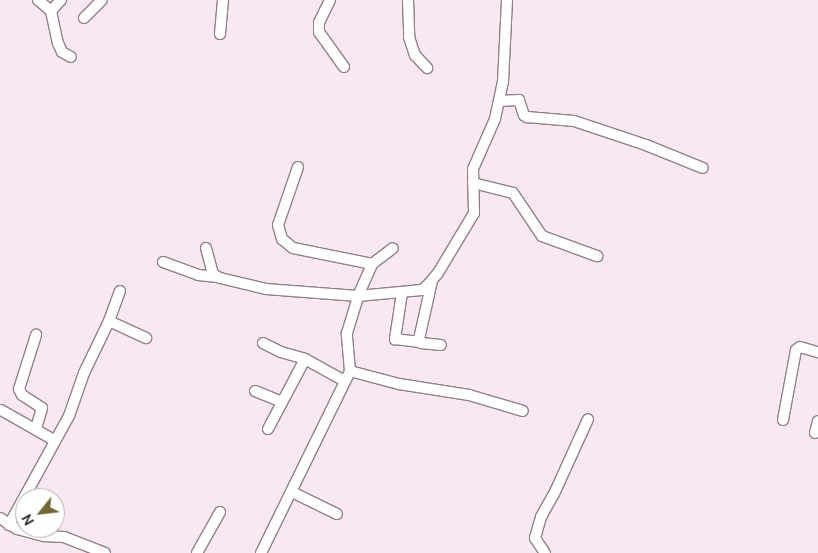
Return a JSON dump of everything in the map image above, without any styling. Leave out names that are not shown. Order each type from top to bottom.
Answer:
[{"type":"street","points":[[38,0],[51,11],[58,43],[62,52],[71,57]]},
{"type":"street","points":[[51,11],[61,0]]},
{"type":"street","points":[[84,18],[102,0]]},
{"type":"street","points":[[220,34],[224,0]]},
{"type":"street","points":[[330,0],[319,23],[319,32],[344,67]]},
{"type":"street","points":[[408,0],[409,37],[415,55],[427,68]]},
{"type":"street","points":[[420,342],[419,339],[432,282],[474,213],[476,206],[473,170],[495,119],[503,82],[507,0]]},
{"type":"street","points":[[499,101],[519,100],[524,115],[527,117],[574,121],[646,145],[703,168]]},
{"type":"street","points":[[298,167],[278,225],[282,239],[294,248],[372,264]]},
{"type":"street","points":[[473,183],[513,193],[542,236],[597,256]]},
{"type":"street","points":[[206,248],[216,277]]},
{"type":"street","points":[[261,553],[292,492],[343,380],[350,371],[347,333],[358,296],[372,264],[393,248]]},
{"type":"street","points":[[163,262],[198,275],[216,277],[266,289],[358,296],[422,290],[432,282]]},
{"type":"street","points":[[9,525],[54,440],[69,416],[84,373],[109,321],[120,291]]},
{"type":"street","points":[[402,293],[395,339],[441,346]]},
{"type":"street","points":[[109,321],[146,338]]},
{"type":"street","points":[[36,334],[19,389],[22,395],[42,408],[36,428]]},
{"type":"street","points":[[263,343],[281,352],[305,359],[343,380]]},
{"type":"street","points":[[783,420],[796,350],[800,347],[818,352]]},
{"type":"street","points":[[268,429],[305,359]]},
{"type":"street","points":[[350,371],[399,384],[469,395],[522,410]]},
{"type":"street","points":[[255,391],[282,402]]},
{"type":"street","points":[[1,410],[36,428],[54,440]]},
{"type":"street","points":[[545,553],[536,538],[541,517],[554,494],[588,419]]},
{"type":"street","points":[[816,433],[818,421]]},
{"type":"street","points":[[292,492],[337,514]]},
{"type":"street","points":[[197,553],[220,512]]},
{"type":"street","points":[[0,518],[17,529],[44,536],[64,537],[88,549],[105,553]]}]
